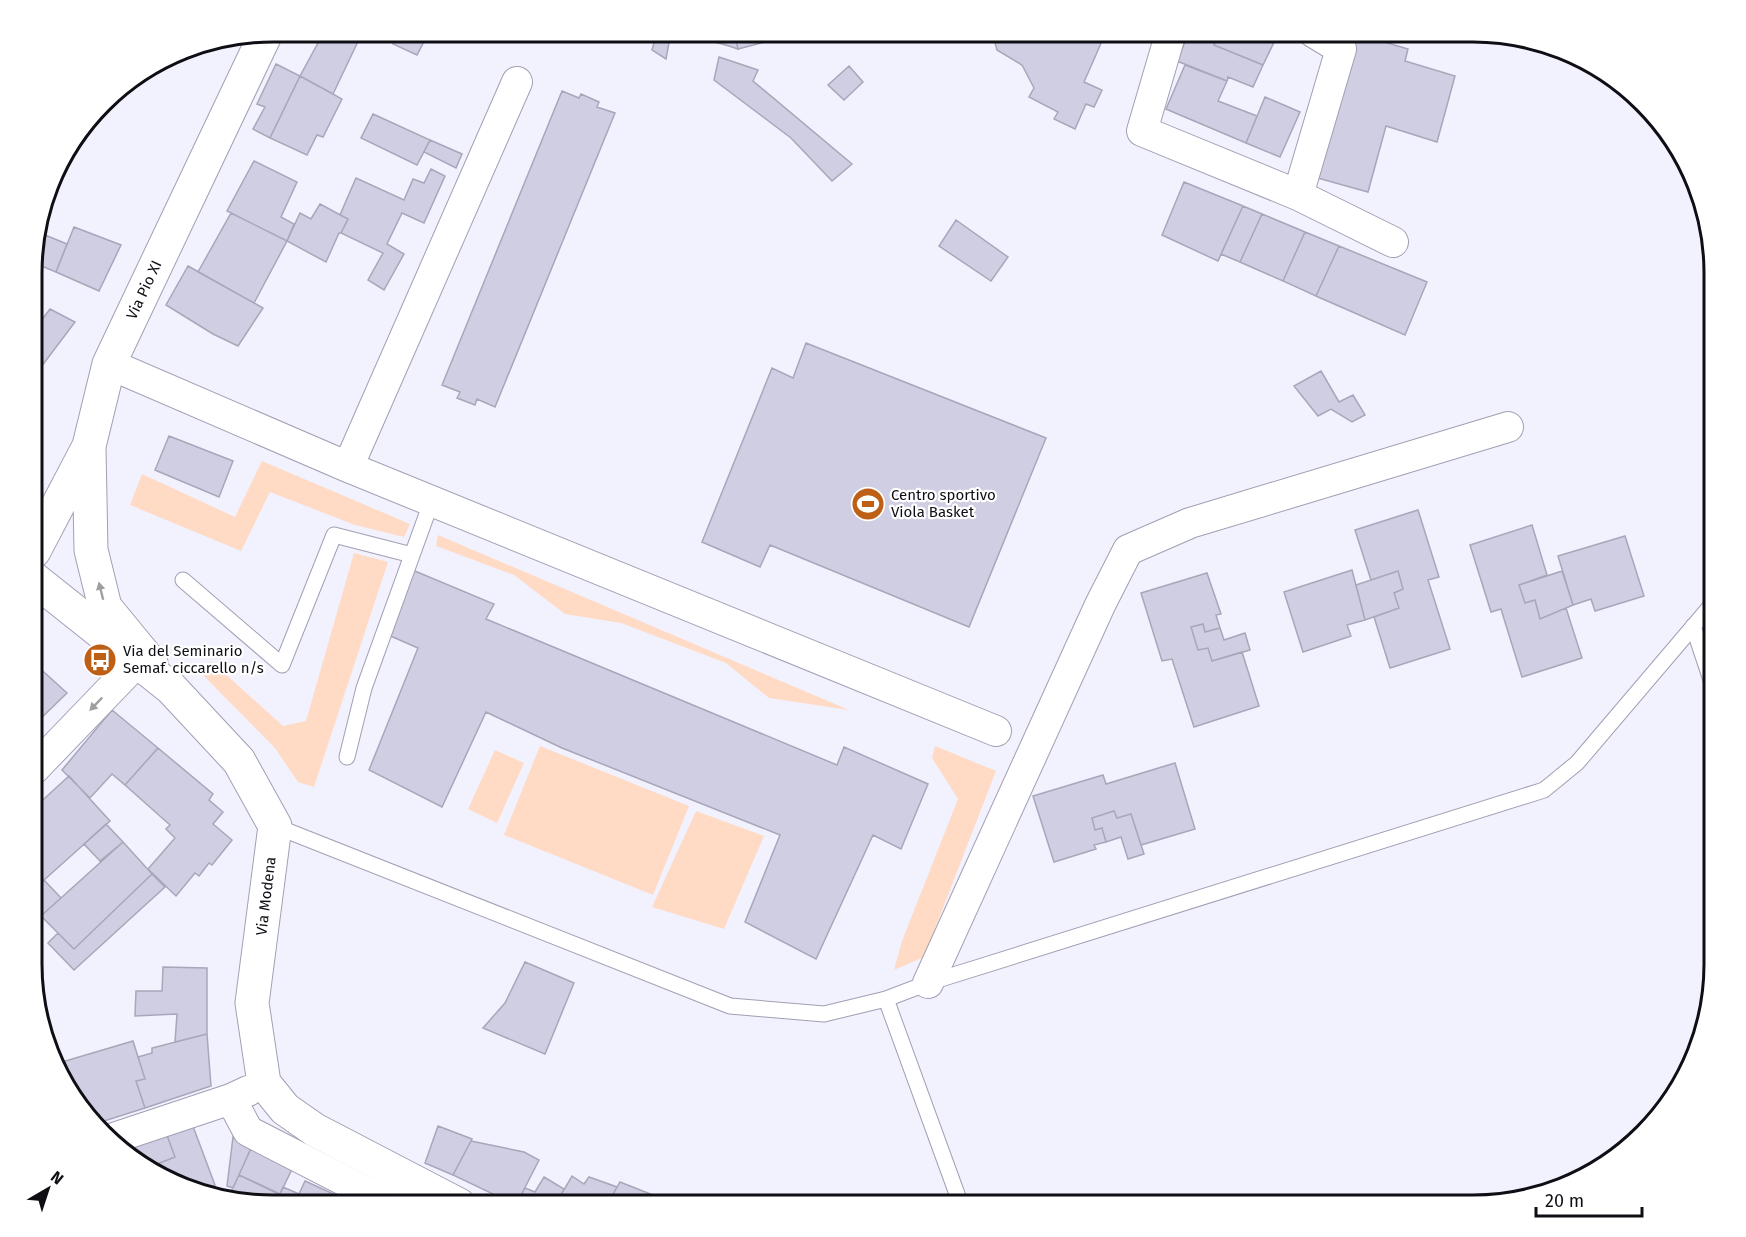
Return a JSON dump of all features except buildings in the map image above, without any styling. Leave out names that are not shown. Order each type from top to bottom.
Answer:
[{"type":"main road","name":"Via Pio XI","points":[[42,533],[89,446],[109,364],[262,42]]},
{"type":"main road","points":[[89,446],[91,550],[105,607],[171,688],[239,761],[275,826]]},
{"type":"main road","points":[[42,586],[171,688]]},
{"type":"main road","name":"Via Modena","points":[[264,1083],[252,1003],[275,826]]},
{"type":"main road","points":[[264,1083],[285,1109],[315,1130],[440,1195]]},
{"type":"street","points":[[1167,42],[1142,131],[1298,195],[1394,242]]},
{"type":"street","points":[[1298,195],[1341,49],[1329,42]]},
{"type":"street","points":[[348,467],[517,82]]},
{"type":"street","points":[[109,364],[348,467],[996,731]]},
{"type":"street","points":[[928,983],[1100,605],[1128,550],[1190,523],[1508,427]]},
{"type":"street","points":[[42,760],[137,662]]},
{"type":"street","points":[[119,1136],[231,1099],[264,1083]]},
{"type":"street","points":[[231,1099],[248,1131],[373,1195]]},
{"type":"lane","points":[[347,757],[364,688],[432,500]]},
{"type":"lane","points":[[183,580],[282,665],[334,535],[412,555]]},
{"type":"lane","points":[[275,826],[730,1006],[824,1014],[886,999],[928,983],[1544,790],[1577,763],[1704,613]]},
{"type":"lane","points":[[1693,626],[1704,659]]},
{"type":"lane","points":[[886,999],[957,1195]]},
{"type":"shaded area","points":[[262,461],[410,524],[404,537],[355,525],[270,492],[241,551],[130,505],[142,474],[235,517]]},
{"type":"shaded area","points":[[438,535],[849,710],[769,698],[726,663],[621,623],[565,614],[514,575],[436,546]]},
{"type":"shaded area","points":[[354,553],[388,562],[314,787],[298,782],[275,748],[200,672],[211,661],[283,726],[306,721]]},
{"type":"shaded area","points":[[540,746],[689,806],[653,895],[504,835]]},
{"type":"shaded area","points":[[935,746],[996,771],[924,957],[894,970],[902,941],[958,799],[932,758]]},
{"type":"shaded area","points":[[495,750],[524,763],[497,823],[468,809]]},
{"type":"shaded area","points":[[696,811],[764,836],[724,929],[652,907]]},
{"type":"place","name":"Centro sportivo Viola Basket","points":[[868,504]]},
{"type":"place","name":"Via del Seminario Semaf. ciccarello n/s","points":[[100,660]]}]
